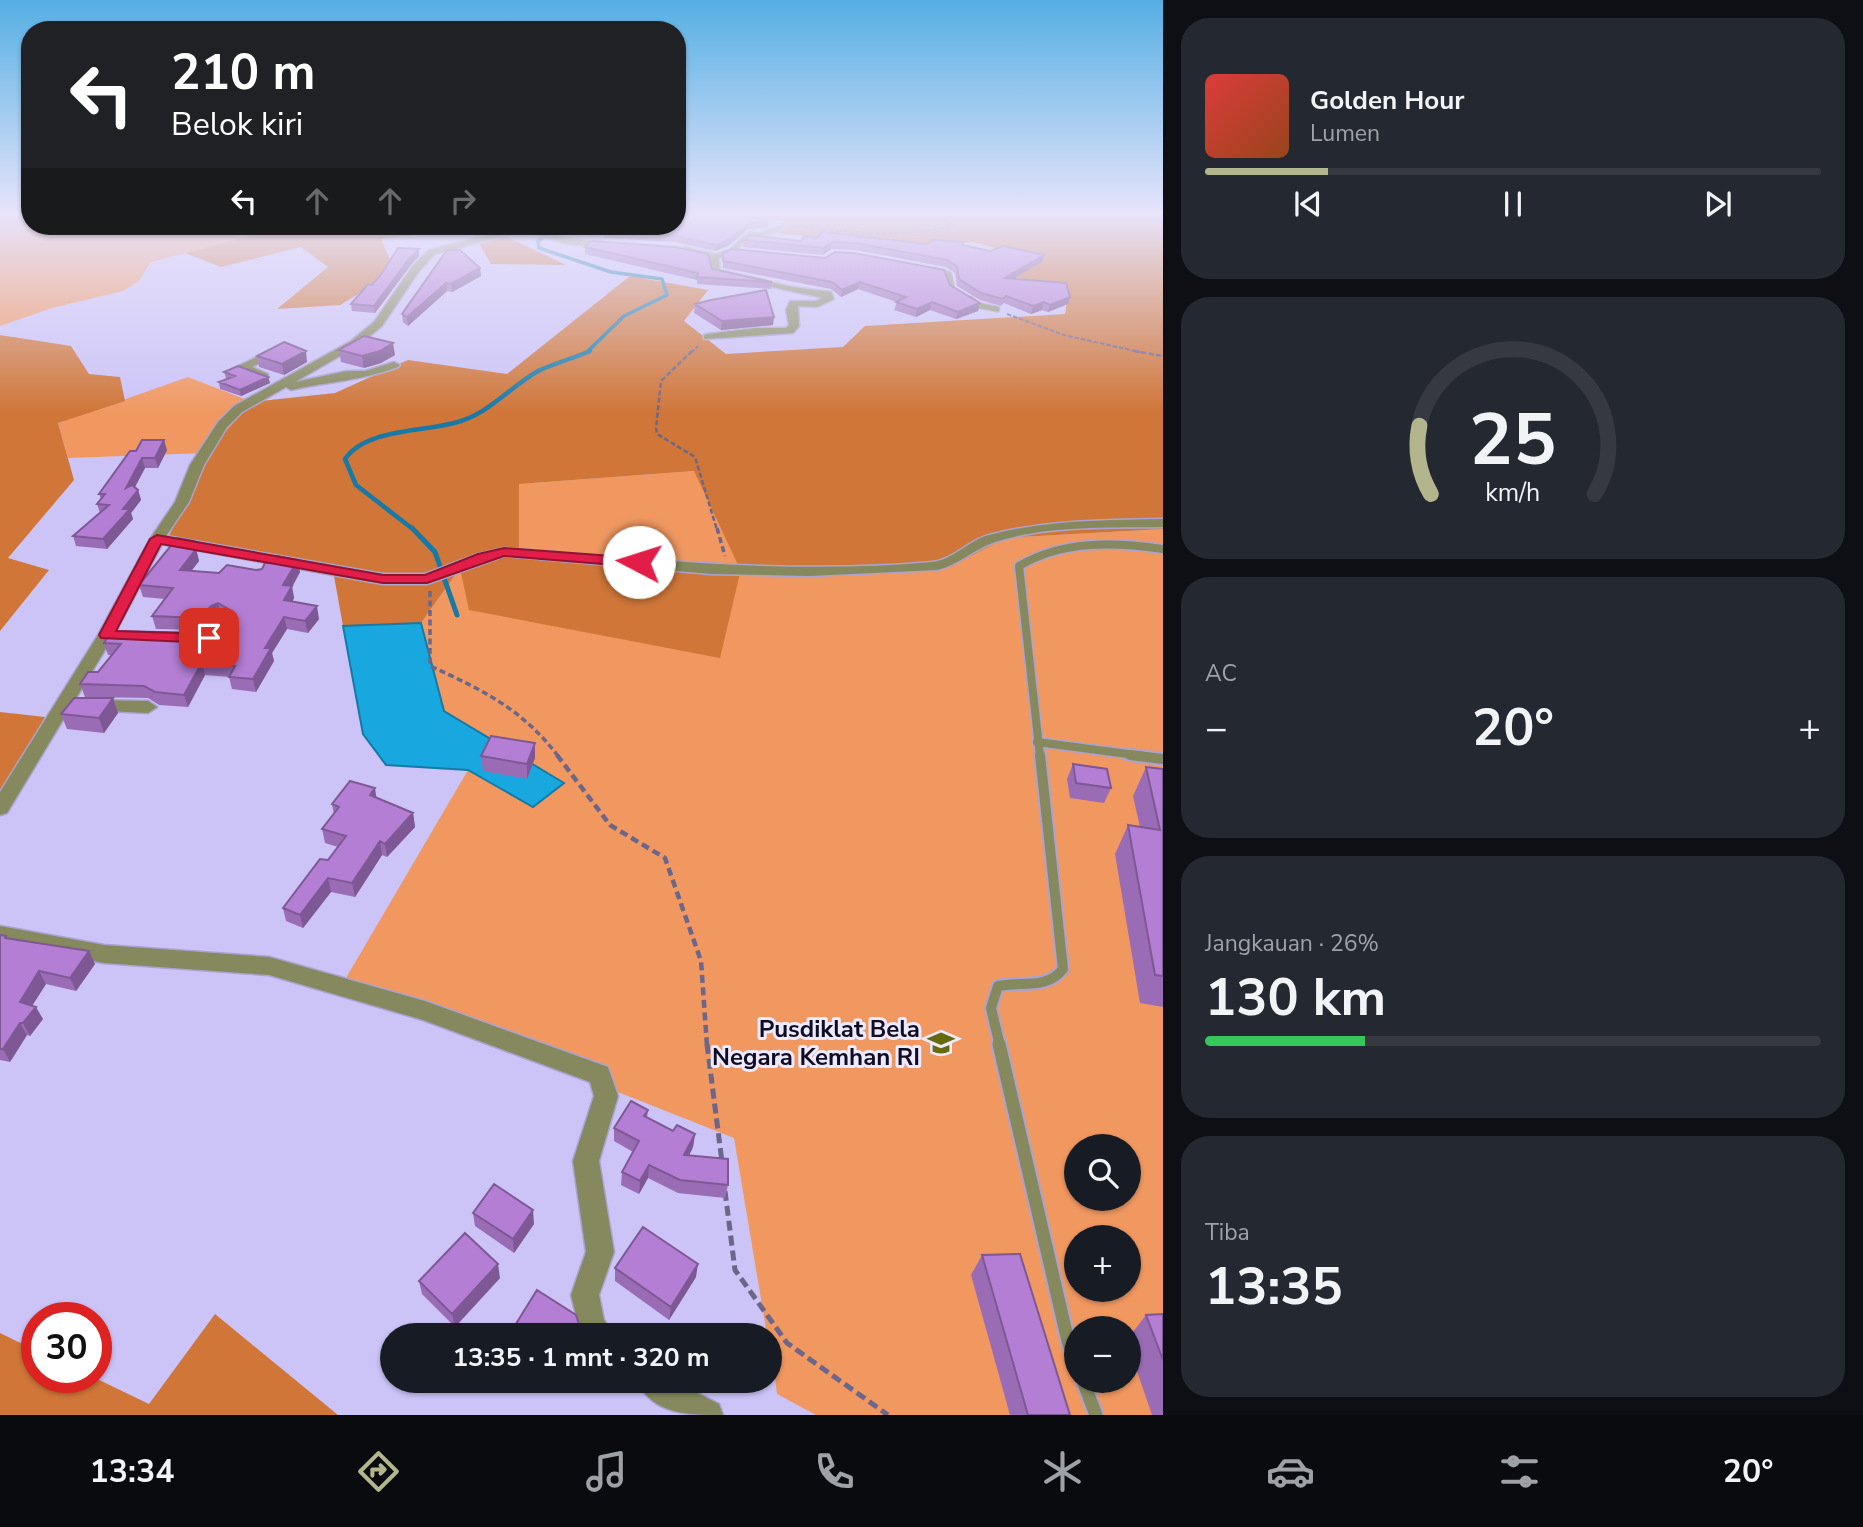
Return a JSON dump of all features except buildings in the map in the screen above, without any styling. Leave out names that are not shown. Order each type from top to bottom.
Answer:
[{"type":"street","points":[[0,808],[106,635],[157,539],[182,502],[197,465],[222,425],[238,409],[355,343],[379,324],[408,280]]},
{"type":"street","points":[[708,337],[756,331],[789,331],[794,327],[790,310],[794,303],[817,304],[829,299],[827,294],[816,290],[792,290],[749,280]]},
{"type":"street","points":[[265,357],[242,367],[279,386],[347,374],[366,375],[394,365]]},
{"type":"street","points":[[157,539],[383,579],[427,579],[483,556],[504,552],[544,553],[711,569],[809,571],[937,566],[949,563],[986,540],[1024,530],[1163,523]]},
{"type":"street","points":[[106,635],[130,636]]},
{"type":"street","points":[[65,704],[148,708]]},
{"type":"street","points":[[0,935],[104,954],[269,966],[425,1011],[600,1076],[606,1096],[586,1161],[600,1252],[585,1295],[591,1323]]},
{"type":"street","points":[[666,1393],[708,1415]]},
{"type":"lane","points":[[950,280],[952,289],[974,300],[976,305],[997,309]]},
{"type":"lane","points":[[1064,1324],[991,1008],[998,986],[1013,981],[1049,983],[1058,978],[1063,969],[1019,566],[1034,555],[1054,549],[1130,545],[1163,549]]},
{"type":"lane","points":[[1037,742],[1163,759]]},
{"type":"lane","points":[[1088,1393],[1096,1415]]},
{"type":"path","points":[[997,309],[1050,332],[1103,347],[1163,356]]},
{"type":"path","points":[[708,337],[661,381],[656,428],[657,433],[695,457],[729,568]]},
{"type":"path","points":[[427,579],[430,666],[491,693],[542,735],[610,825],[666,858],[701,961],[706,1037],[723,1174]]},
{"type":"path","points":[[725,1188],[735,1270],[787,1343],[888,1415]]},
{"type":"shaded area","points":[[0,280],[140,280],[123,291],[52,308],[0,326]]},
{"type":"shaded area","points":[[312,280],[382,280],[340,305],[277,309]]},
{"type":"shaded area","points":[[625,280],[652,280],[708,290],[684,321],[726,354],[843,347],[865,326],[1065,314],[1069,290],[1027,280],[1163,280],[1163,529],[1005,538],[950,567],[741,569],[720,658],[469,610],[460,568],[421,623],[343,626],[334,576],[169,536],[206,453],[252,402],[335,393],[408,360],[507,374]],"holes":[[[694,471],[740,569],[519,554],[519,484]]]},
{"type":"shaded area","points":[[0,335],[71,346],[89,374],[120,377],[125,401],[58,423],[74,480],[8,558],[49,570],[0,631]]},
{"type":"shaded area","points":[[188,377],[252,402],[206,453],[68,458],[58,423]]},
{"type":"shaded area","name":"Pusdiklat Bela Negara Kemhan RI","points":[[694,471],[1005,538],[1163,529],[1163,1415],[816,1415],[777,1394],[782,1393],[782,1323],[765,1323],[734,1138],[343,983],[468,770],[533,807],[564,783],[444,711],[421,623],[460,568],[519,554],[518,484]]},
{"type":"shaded area","points":[[0,712],[45,717],[0,797]]},
{"type":"shaded area","points":[[215,1314],[338,1415],[0,1415],[0,1333],[21,1343],[21,1393],[112,1393],[112,1386],[149,1404]]},
{"type":"water","points":[[421,623],[444,711],[564,783],[533,807],[468,770],[386,765],[363,734],[343,626]]},
{"type":"waterway","points":[[587,352],[624,316],[667,295],[662,280]]},
{"type":"waterway","points":[[414,530],[356,485],[345,459],[354,449],[366,442],[395,433],[467,419],[489,407],[540,370],[587,352]]},
{"type":"waterway","points":[[414,530],[435,552],[457,615]]},
{"type":"place","name":"Pusdiklat Bela Negara Kemhan RI","points":[[941,1043]]},
{"type":"route","points":[[209,638],[106,635],[157,539],[383,579],[427,579],[483,556],[504,552],[639,562]]}]
